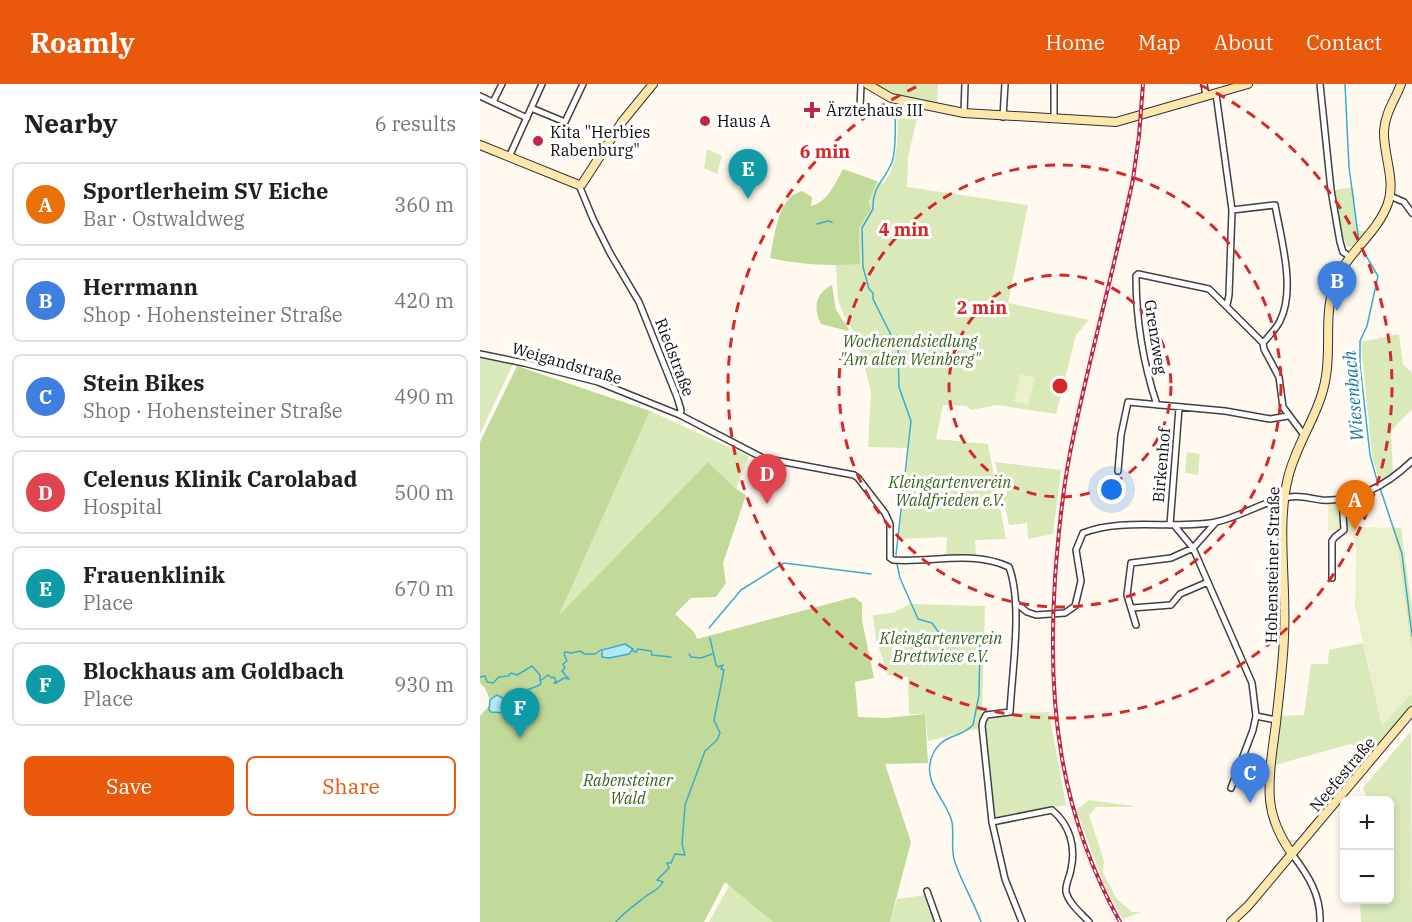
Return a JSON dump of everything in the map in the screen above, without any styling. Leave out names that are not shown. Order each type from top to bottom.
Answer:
[{"type":"main road","points":[[480,145],[579,185],[582,184],[622,122],[653,84]]},
{"type":"main road","points":[[867,84],[891,98],[964,113],[1116,122],[1248,84]]},
{"type":"main road","name":"Hohensteiner Straße","points":[[1292,854],[1275,823],[1270,802],[1271,763],[1285,622],[1285,498],[1289,472],[1321,395],[1326,377],[1330,298],[1336,280],[1350,257],[1380,221],[1390,196],[1384,131],[1390,107],[1401,84]]},
{"type":"main road","name":"Neefestraße","points":[[1231,922],[1248,906],[1412,711]]},
{"type":"street","points":[[493,102],[502,84]]},
{"type":"street","points":[[509,157],[542,84]]},
{"type":"street","points":[[531,108],[565,122],[583,84]]},
{"type":"street","points":[[860,108],[861,84]]},
{"type":"street","points":[[964,113],[965,84]]},
{"type":"street","points":[[1003,117],[1005,84]]},
{"type":"street","points":[[1053,119],[1054,84]]},
{"type":"street","points":[[1204,84],[1206,96]]},
{"type":"street","points":[[1320,84],[1327,157],[1340,242],[1343,252],[1350,257]]},
{"type":"street","points":[[1216,94],[1232,210],[1227,305],[1263,343],[1279,377],[1283,407],[1304,435]]},
{"type":"street","points":[[480,96],[527,118]]},
{"type":"street","name":"Riedstraße","points":[[579,185],[593,219],[647,319],[677,397],[681,410],[680,415],[763,458],[854,475],[885,513],[890,524],[890,558],[899,560],[979,558],[1009,567]]},
{"type":"street","points":[[1390,196],[1404,202],[1412,213]]},
{"type":"street","points":[[1232,210],[1275,205],[1284,249],[1286,294],[1280,321],[1263,343]]},
{"type":"street","name":"Grenzweg","points":[[1157,405],[1150,384],[1138,325],[1136,276],[1138,274],[1209,289],[1227,305]]},
{"type":"street","name":"Weigandstraße","points":[[480,354],[598,382],[680,415]]},
{"type":"street","points":[[1118,471],[1121,435],[1128,402],[1225,411],[1270,419],[1288,416]]},
{"type":"street","name":"Birkenhof","points":[[1172,525],[1179,408]]},
{"type":"street","points":[[1016,603],[1027,612],[1036,615],[1065,613],[1075,606],[1081,581],[1077,550],[1083,533],[1122,526],[1216,522],[1292,496],[1321,500],[1366,494],[1398,475],[1412,461]]},
{"type":"street","points":[[1332,578],[1332,542],[1344,530],[1342,499]]},
{"type":"street","points":[[1136,625],[1127,595],[1131,563],[1171,558],[1192,548],[1216,522]]},
{"type":"street","points":[[1172,525],[1192,548],[1252,683],[1256,716],[1249,746],[1231,788]]},
{"type":"street","points":[[1013,560],[1009,567],[1013,577],[1016,603],[1010,712],[986,715],[983,720],[992,822],[1005,879],[1022,922]]},
{"type":"street","points":[[1132,608],[1171,605],[1180,594],[1208,582]]},
{"type":"street","points":[[1256,716],[1276,720]]},
{"type":"street","points":[[992,822],[1052,810],[1060,816],[1071,836],[1072,865],[1066,886],[1067,894],[1089,922]]},
{"type":"street","points":[[1292,854],[1315,890],[1320,922]]},
{"type":"street","points":[[927,891],[938,922]]},
{"type":"green space","points":[[872,84],[938,84],[937,106],[892,95]]},
{"type":"green space","points":[[898,103],[919,109],[908,157],[907,187],[1028,205],[1008,303],[1089,320],[1076,335],[1056,414],[997,405],[971,410],[966,406],[943,405],[936,439],[988,444],[1006,539],[975,540],[976,556],[946,556],[947,537],[899,539],[909,448],[868,447],[871,392],[857,337],[838,300],[836,265],[860,263],[859,228],[871,209],[871,195],[877,181],[883,184],[893,166],[897,145]]},
{"type":"green space","points":[[707,149],[722,156],[717,174],[704,168]]},
{"type":"green space","points":[[843,169],[877,181],[869,202],[871,209],[859,228],[860,264],[815,264],[770,258],[779,218],[787,201],[802,191],[812,197],[811,206],[817,204],[830,191]]},
{"type":"green space","points":[[1353,187],[1358,231],[1367,231],[1351,247],[1348,247],[1340,227],[1335,190]]},
{"type":"green space","points":[[832,285],[836,310],[849,329],[848,331],[821,324],[818,318],[816,307],[819,297],[826,288]]},
{"type":"green space","points":[[1399,334],[1403,364],[1412,373],[1412,409],[1391,431],[1393,474],[1380,482],[1372,456],[1361,342]]},
{"type":"green space","points":[[480,358],[513,364],[480,434]]},
{"type":"green space","name":"Rabensteiner Wald","points":[[517,366],[650,411],[559,615],[708,462],[736,489],[746,495],[723,563],[726,583],[716,597],[691,598],[675,614],[695,633],[697,639],[854,597],[862,603],[862,620],[874,678],[855,682],[858,717],[886,718],[925,714],[928,763],[885,764],[911,842],[890,922],[773,922],[725,882],[704,922],[480,922],[480,716],[489,706],[489,710],[498,713],[508,709],[505,701],[497,695],[490,700],[480,683],[480,442]],"holes":[[[625,644],[632,649],[622,655],[609,658],[601,652]]]},
{"type":"green space","points":[[1020,374],[1035,378],[1028,405],[1014,402]]},
{"type":"green space","points":[[650,411],[749,456],[736,489],[708,462],[558,616]]},
{"type":"green space","points":[[1187,452],[1200,454],[1198,475],[1185,473]]},
{"type":"green space","points":[[995,462],[1061,470],[1053,534],[1028,539],[1027,523],[1009,525]]},
{"type":"green space","points":[[1340,502],[1340,529],[1328,531],[1328,504]]},
{"type":"green space","points":[[1346,519],[1358,519],[1358,527],[1392,528],[1397,546],[1412,653],[1412,693],[1382,725],[1355,606],[1356,550],[1353,536],[1346,534]]},
{"type":"green space","points":[[1392,528],[1401,528],[1412,608],[1412,653],[1397,546]]},
{"type":"green space","name":"Kleingartenverein Brettwiese e.V.","points":[[910,604],[985,606],[982,714],[1049,712],[1066,805],[990,820],[980,728],[928,741],[925,714],[909,714],[908,677],[888,675],[876,639],[873,615],[892,613]]},
{"type":"green space","points":[[1363,643],[1382,725],[1412,693],[1412,707],[1365,761],[1361,761],[1362,753],[1358,746],[1350,744],[1275,765],[1274,804],[1289,840],[1297,840],[1291,843],[1281,832],[1273,801],[1272,783],[1280,716],[1304,715],[1311,664],[1328,664],[1329,650]]},
{"type":"green space","points":[[1411,731],[1412,922],[1361,922],[1361,904],[1394,904],[1394,796],[1366,796],[1363,788]]},
{"type":"green space","points":[[1089,800],[1134,806],[1096,807],[1089,815],[1104,861],[1103,873],[1117,899],[1132,912],[1141,912],[1123,919],[1106,889],[1076,810]]},
{"type":"green space","points":[[730,884],[773,922],[709,922]]},
{"type":"green space","points":[[925,895],[936,922],[890,922],[897,899]]},
{"type":"water","points":[[625,644],[633,649],[629,654],[602,657],[602,650]]},
{"type":"water","points":[[497,695],[506,702],[507,713],[489,710],[490,700]]},
{"type":"waterway","name":"Wiesenbach","points":[[1345,84],[1349,167],[1359,242]]},
{"type":"waterway","points":[[895,105],[894,156],[889,169],[876,189],[873,209],[862,228],[863,267],[873,299],[898,349],[899,387],[911,421],[896,555]]},
{"type":"waterway","points":[[817,224],[832,222]]},
{"type":"waterway","name":"Wiesenbach","points":[[1362,249],[1378,276],[1367,326],[1360,341],[1360,365],[1370,455],[1378,484]]},
{"type":"waterway","name":"Wiesenbach","points":[[1380,488],[1402,554],[1412,636]]},
{"type":"waterway","points":[[709,628],[741,590],[784,563],[871,574]]},
{"type":"waterway","points":[[897,564],[900,578],[918,619],[932,623],[940,634],[960,638],[976,634],[980,638],[979,695],[973,725],[937,747],[930,764],[930,773],[932,782],[952,822],[954,859],[981,922]]},
{"type":"waterway","points":[[616,922],[661,885],[663,882],[657,880],[669,868],[667,863],[671,863],[675,854],[685,855],[682,844],[685,805],[705,751],[717,740],[720,733],[714,720],[724,670],[721,669],[723,665],[718,667],[716,665],[710,638]]},
{"type":"waterway","points":[[633,651],[636,652],[638,649],[651,651],[652,655],[671,657]]},
{"type":"waterway","points":[[480,677],[485,676],[487,682],[493,683],[499,677],[508,676],[511,673],[517,675],[532,666],[540,675],[540,681],[548,675],[554,677],[556,681],[554,683],[556,683],[564,678],[569,679],[562,671],[565,668],[563,664],[567,661],[565,652],[580,651],[585,654],[595,654],[601,650]]},
{"type":"waterway","points":[[689,654],[691,657],[701,658],[712,654]]},
{"type":"waterway","points":[[505,701],[509,696],[516,698],[523,696],[527,690],[540,685],[541,682]]},
{"type":"railway","points":[[1120,922],[1099,881],[1071,798],[1056,713],[1053,625],[1057,548],[1067,469],[1133,179],[1143,84]]},
{"type":"place","name":"Ärztehaus III","points":[[812,110]]},
{"type":"place","name":"Haus A","points":[[705,121]]},
{"type":"place","name":"Kita \"Herbies Rabenburg\"","points":[[538,141]]},
{"type":"place","name":"Frauenklinik","points":[[748,199]]},
{"type":"place","name":"Herrmann","points":[[1337,311]]},
{"type":"place","name":"Celenus Klinik Carolabad","points":[[767,504]]},
{"type":"place","name":"Sportlerheim SV Eiche","points":[[1355,530]]},
{"type":"place","name":"Blockhaus am Goldbach","points":[[520,738]]},
{"type":"place","name":"Stein Bikes","points":[[1250,803]]},
{"type":"park label","name":"Wochenendsiedlung \"Am alten Weinberg\"","points":[[910,350]]},
{"type":"park label","name":"Kleingartenverein Waldfrieden e.V.","points":[[950,491]]}]
